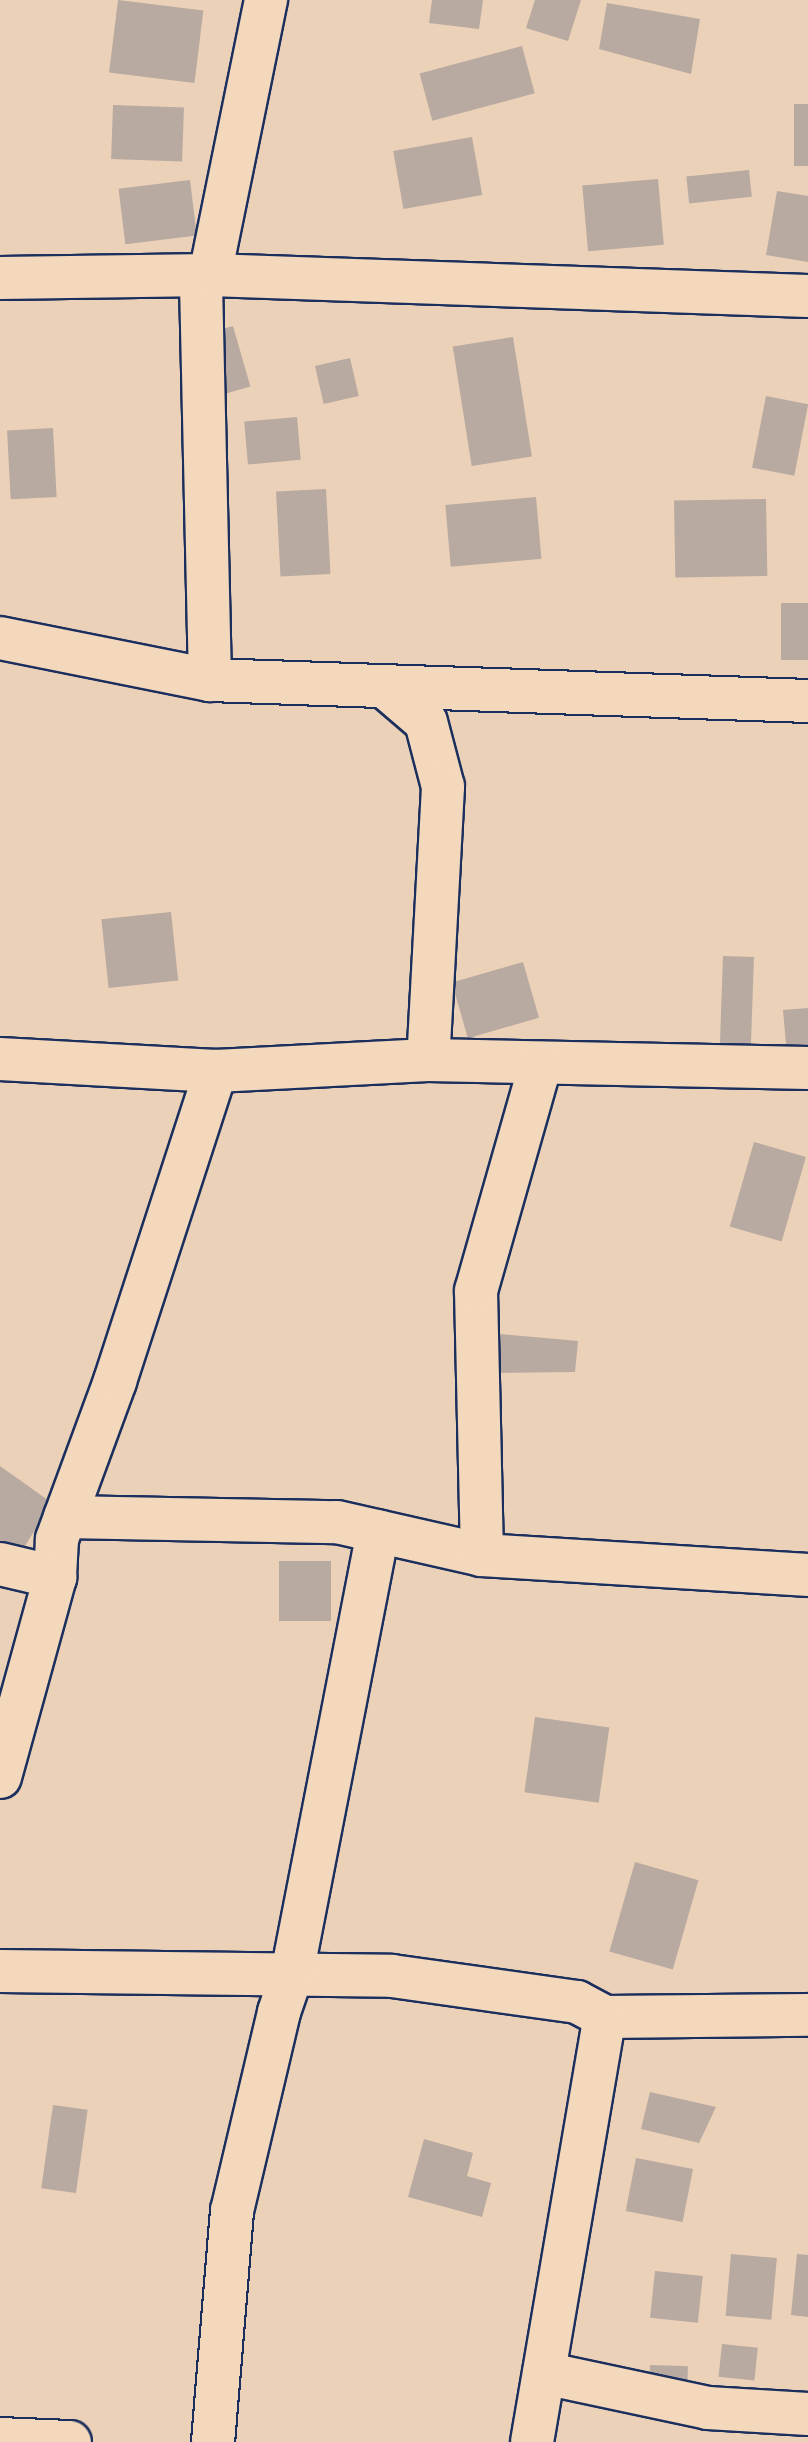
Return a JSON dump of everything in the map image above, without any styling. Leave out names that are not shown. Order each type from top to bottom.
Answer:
[{"type":"street","points":[[210,680],[201,288],[210,275],[266,0]]},
{"type":"street","points":[[0,278],[210,275],[808,296]]},
{"type":"street","points":[[0,638],[210,680],[808,702]]},
{"type":"street","points":[[384,686],[426,722],[443,787],[428,1060]]},
{"type":"street","points":[[0,1059],[216,1071],[428,1060],[808,1068]]},
{"type":"street","points":[[482,1555],[476,1291],[541,1063]]},
{"type":"street","points":[[0,1777],[54,1577],[57,1539],[116,1382],[216,1071]]},
{"type":"street","points":[[65,1517],[337,1522],[482,1555],[808,1575]]},
{"type":"street","points":[[212,2442],[232,2211],[278,2012],[292,1974],[378,1531]]},
{"type":"street","points":[[0,1564],[54,1577]]},
{"type":"street","points":[[0,1971],[392,1976],[577,2002],[605,2017],[808,2015]]},
{"type":"street","points":[[532,2442],[605,2017]]},
{"type":"street","points":[[544,2373],[708,2408],[808,2414]]},
{"type":"street","points":[[0,2439],[70,2442]]},
{"type":"building","points":[[118,0],[203,10],[194,83],[109,72]]},
{"type":"building","points":[[432,0],[483,0],[479,29],[429,23]]},
{"type":"building","points":[[535,0],[581,0],[568,41],[526,28]]},
{"type":"building","points":[[607,3],[700,19],[691,74],[599,49]]},
{"type":"building","points":[[522,46],[535,93],[432,121],[420,73]]},
{"type":"building","points":[[794,104],[808,104],[808,166],[794,166]]},
{"type":"building","points":[[113,105],[184,107],[182,161],[111,159]]},
{"type":"building","points":[[472,137],[482,195],[403,209],[393,151]]},
{"type":"building","points":[[749,170],[752,197],[689,203],[686,177]]},
{"type":"building","points":[[658,179],[664,245],[588,251],[582,186]]},
{"type":"building","points":[[190,180],[197,236],[125,244],[119,189]]},
{"type":"building","points":[[777,191],[808,196],[808,262],[766,255]]},
{"type":"building","points":[[233,326],[250,387],[222,395],[205,334]]},
{"type":"building","points":[[513,337],[532,457],[472,466],[453,347]]},
{"type":"building","points":[[350,358],[359,396],[324,404],[315,366]]},
{"type":"building","points":[[766,396],[808,404],[794,476],[752,468]]},
{"type":"building","points":[[297,417],[301,460],[248,464],[244,422]]},
{"type":"building","points":[[53,428],[57,497],[11,499],[7,430]]},
{"type":"building","points":[[326,489],[330,574],[281,577],[276,492]]},
{"type":"building","points":[[536,497],[541,559],[451,567],[445,505]]},
{"type":"building","points":[[766,499],[767,576],[675,578],[674,501]]},
{"type":"building","points":[[781,603],[808,603],[808,660],[781,660]]},
{"type":"building","points":[[171,912],[178,981],[109,988],[101,919]]},
{"type":"building","points":[[723,956],[754,957],[750,1064],[719,1063]]},
{"type":"building","points":[[523,962],[539,1018],[468,1038],[452,982]]},
{"type":"building","points":[[808,1008],[808,1053],[787,1055],[783,1010]]},
{"type":"building","points":[[754,1142],[806,1157],[782,1241],[730,1227]]},
{"type":"building","points":[[500,1334],[578,1341],[575,1372],[496,1373]]},
{"type":"building","points":[[0,1466],[52,1503],[16,1560],[0,1549]]},
{"type":"building","points":[[279,1561],[331,1561],[331,1621],[279,1621]]},
{"type":"building","points":[[535,1717],[609,1727],[599,1803],[524,1792]]},
{"type":"building","points":[[635,1862],[698,1880],[673,1970],[609,1951]]},
{"type":"building","points":[[650,2092],[716,2107],[699,2143],[641,2129]]},
{"type":"building","points":[[53,2105],[88,2110],[76,2193],[41,2188]]},
{"type":"building","points":[[424,2139],[473,2153],[467,2176],[491,2183],[482,2217],[408,2197]]},
{"type":"building","points":[[636,2158],[693,2169],[683,2222],[626,2211]]},
{"type":"building","points":[[731,2254],[777,2258],[771,2320],[726,2316]]},
{"type":"building","points":[[797,2254],[808,2255],[808,2317],[791,2315]]},
{"type":"building","points":[[655,2271],[703,2276],[698,2323],[650,2318]]},
{"type":"building","points":[[722,2344],[758,2348],[754,2381],[719,2377]]},
{"type":"building","points":[[650,2365],[688,2366],[687,2405],[649,2404]]}]
